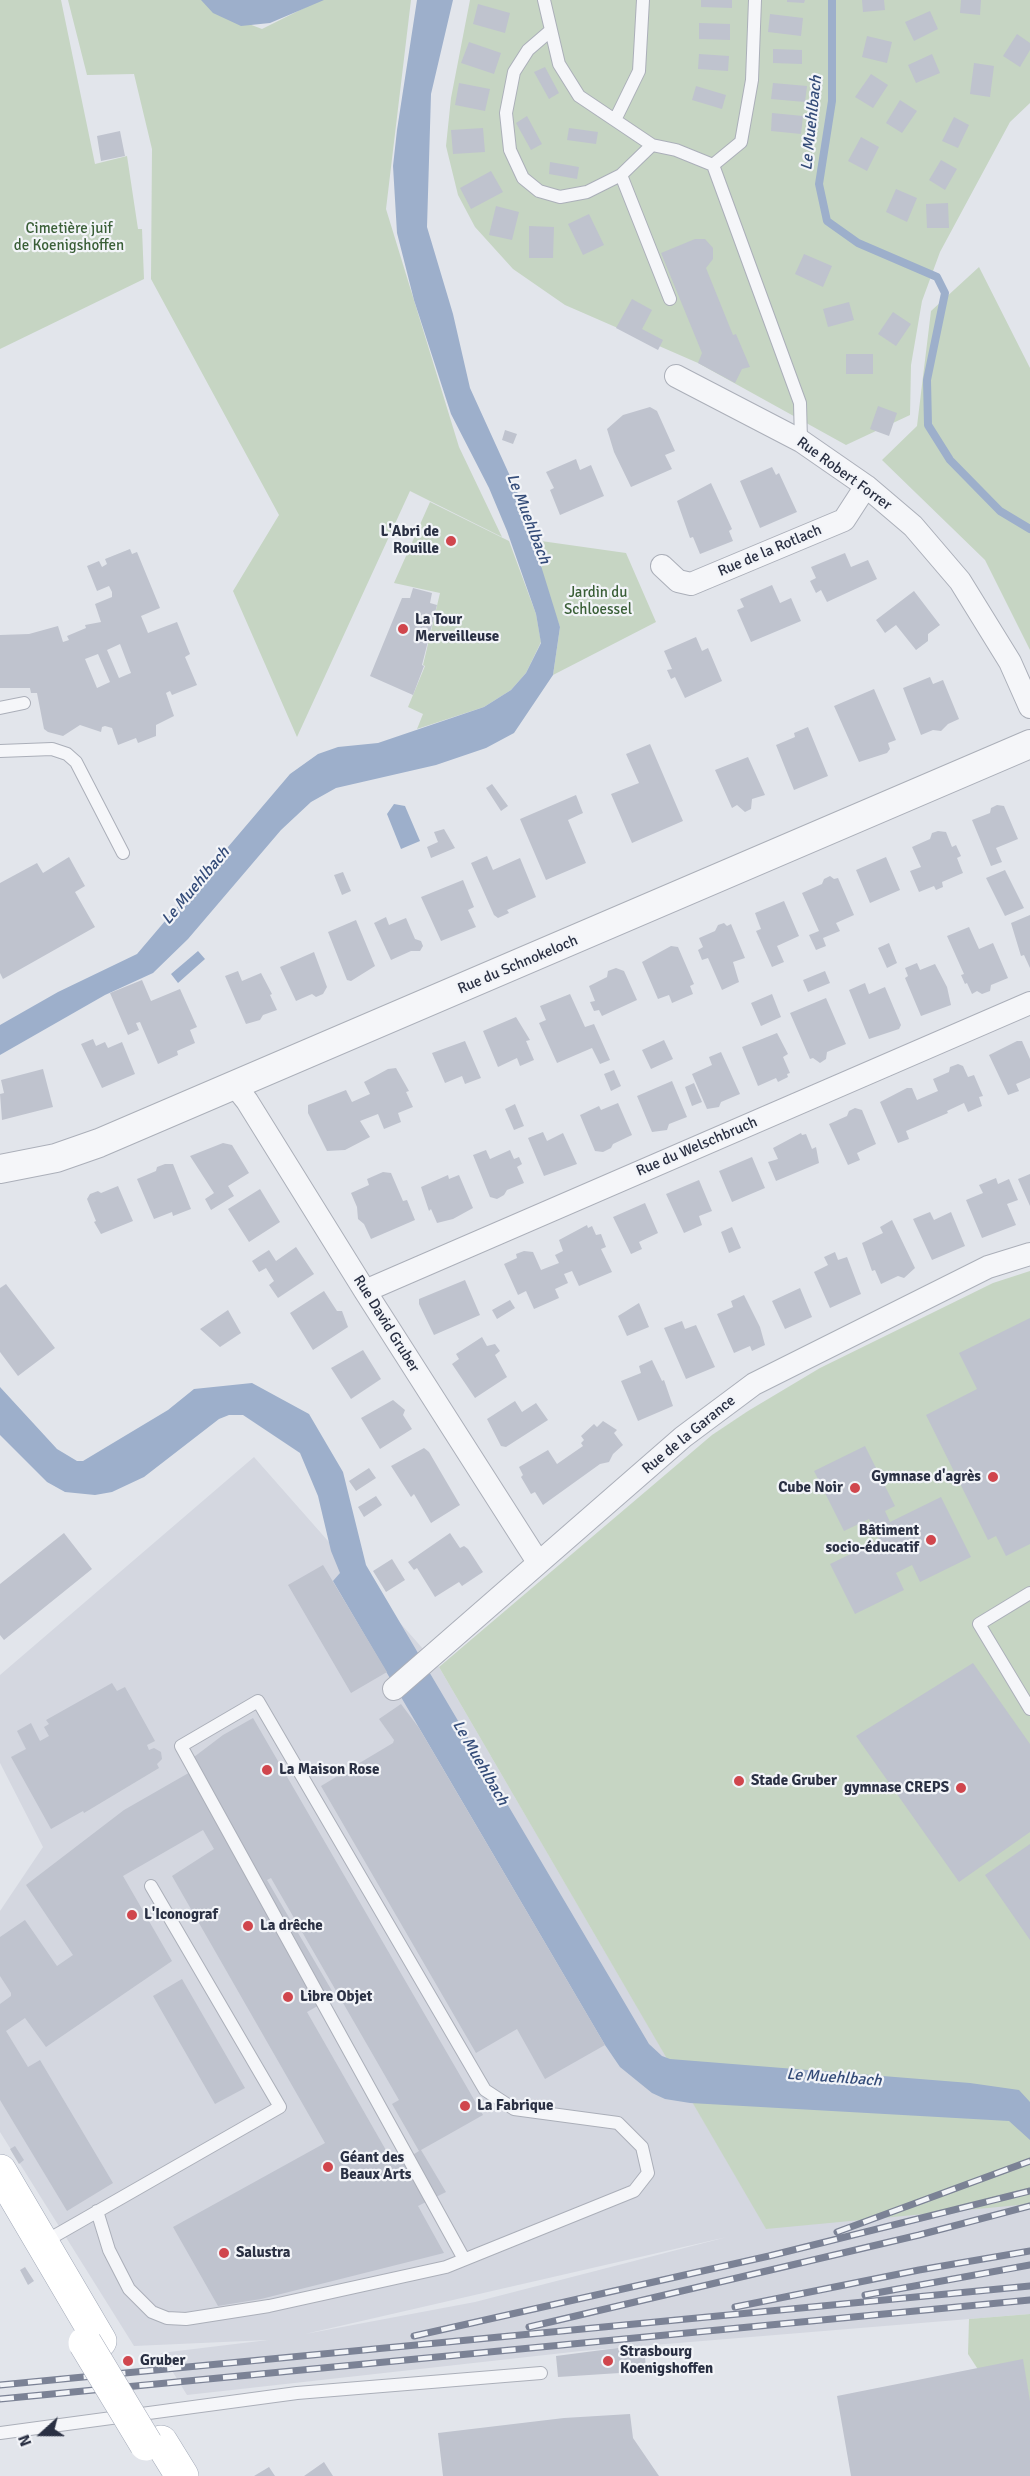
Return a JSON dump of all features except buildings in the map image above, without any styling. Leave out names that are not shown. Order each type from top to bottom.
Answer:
[{"type":"main road","points":[[0,2171],[43,2243],[92,2342]]},
{"type":"main road","points":[[0,2196],[154,2443],[182,2476]]},
{"type":"main road","points":[[154,2443],[165,2476]]},
{"type":"street","name":"Rue Robert Forrer","points":[[676,376],[801,441],[866,486],[913,526],[960,581],[1010,662],[1030,707]]},
{"type":"street","name":"Rue de la Rotlach","points":[[662,566],[678,581],[691,584],[844,520],[866,486]]},
{"type":"street","name":"Rue du Schnokeloch","points":[[0,1169],[77,1152],[1030,744]]},
{"type":"street","name":"Rue du Welschbruch","points":[[364,1291],[1030,1003]]},
{"type":"street","name":"Rue David Gruber","points":[[235,1086],[247,1101],[364,1291],[538,1562]]},
{"type":"street","name":"Rue de la Garance","points":[[394,1689],[683,1437],[754,1384],[987,1267],[1030,1254]]},
{"type":"lane","points":[[544,0],[559,64],[579,96],[652,145],[676,150],[713,165],[800,403],[801,441]]},
{"type":"lane","points":[[615,120],[639,71],[643,0]]},
{"type":"lane","points":[[713,165],[741,142],[752,80],[755,0]]},
{"type":"lane","points":[[550,31],[528,50],[514,72],[506,113],[510,150],[523,178],[539,191],[560,197],[587,192],[621,175],[652,145]]},
{"type":"lane","points":[[621,175],[670,299]]},
{"type":"lane","points":[[0,708],[24,703]]},
{"type":"lane","points":[[0,751],[52,749],[67,754],[76,762],[123,854]]},
{"type":"lane","points":[[1030,1593],[979,1624],[1030,1709]]},
{"type":"lane","points":[[98,2211],[109,2250],[129,2289],[152,2312],[167,2318],[186,2319],[269,2306],[446,2267],[634,2191],[648,2173],[642,2147],[618,2123],[514,2109],[484,2090],[258,1701],[181,1746],[464,2259]]},
{"type":"lane","points":[[43,2243],[280,2107],[151,1886]]},
{"type":"lane","points":[[0,2433],[297,2393],[541,2373]]},
{"type":"shaded area","points":[[254,1457],[439,1667],[766,2228],[1030,2150],[1030,2314],[581,2351],[187,2395],[161,2353],[268,2340],[134,2346],[0,2132],[0,1911],[43,1847],[0,1763],[0,1675]],"holes":[[[727,2237],[475,2302],[305,2334]]]},
{"type":"green space","name":"Cimetière juif de Koenigshoffen","points":[[0,0],[61,0],[95,164],[127,156],[138,229],[142,229],[144,279],[0,349]]},
{"type":"green space","points":[[68,0],[209,0],[220,13],[262,29],[320,0],[411,0],[386,209],[459,447],[502,537],[410,491],[297,737],[233,591],[279,515],[151,279],[152,149],[134,74],[87,75]]},
{"type":"green space","points":[[470,0],[1030,0],[1030,103],[1010,122],[940,252],[922,301],[911,365],[910,415],[846,445],[698,363],[565,305],[513,269],[475,227],[458,195],[446,146],[451,98]]},
{"type":"green space","points":[[979,267],[1030,368],[1030,650],[985,560],[882,460],[917,426],[931,311]]},
{"type":"green space","name":"Jardin du Schloessel","points":[[430,502],[509,541],[536,614],[541,642],[526,673],[511,690],[484,707],[417,729],[423,714],[408,707],[425,666],[423,665],[440,593],[394,583]]},
{"type":"green space","name":"Jardin du Schloessel","points":[[534,540],[626,553],[656,622],[553,675],[560,627],[544,584]]},
{"type":"green space","points":[[1030,1271],[1030,2204],[766,2229],[439,1667],[712,1435],[820,1368],[993,1283]]},
{"type":"green space","points":[[1030,2314],[1030,2450],[968,2354],[969,2319]]},
{"type":"water","points":[[201,0],[324,0],[270,23],[241,26],[213,13]]},
{"type":"water","points":[[417,0],[453,0],[431,94],[427,227],[453,314],[470,388],[520,498],[560,627],[553,675],[514,733],[486,748],[436,765],[336,788],[311,802],[281,830],[188,939],[153,973],[105,995],[0,1055],[0,1025],[58,992],[137,954],[290,774],[318,754],[338,747],[378,743],[484,707],[511,690],[526,673],[541,643],[536,614],[507,531],[489,488],[451,414],[414,300],[397,233],[393,166]]},
{"type":"water","points":[[394,804],[405,806],[420,841],[401,849],[387,814]]},
{"type":"water","points":[[198,951],[205,959],[178,983],[171,974]]},
{"type":"water","points":[[252,1383],[309,1414],[343,1472],[366,1565],[649,2044],[662,2056],[670,2059],[970,2083],[1019,2090],[1030,2102],[1030,2140],[1009,2121],[690,2103],[665,2099],[652,2093],[620,2067],[605,2045],[333,1581],[340,1573],[331,1551],[318,1496],[300,1453],[243,1415],[229,1415],[219,1419],[144,1477],[112,1492],[95,1495],[65,1492],[47,1482],[0,1435],[0,1387],[57,1449],[77,1461],[83,1461],[168,1410],[194,1389]]},
{"type":"waterway","name":"Le Muehlbach","points":[[832,0],[832,101],[819,184],[827,221],[858,243],[937,277],[945,293],[927,380],[928,425],[950,460],[1000,511],[1030,529]]},
{"type":"railway","points":[[837,2232],[1030,2161]]},
{"type":"railway","points":[[414,2336],[769,2256],[1030,2191]]},
{"type":"railway","points":[[529,2327],[919,2235],[1030,2206]]},
{"type":"railway","points":[[735,2307],[919,2270],[1030,2251]]},
{"type":"railway","points":[[865,2295],[1030,2265]]},
{"type":"railway","points":[[0,2385],[1030,2286]]},
{"type":"railway","points":[[0,2399],[1030,2300]]},
{"type":"place","name":"L'Abri de Rouille","points":[[451,541]]},
{"type":"place","name":"La Tour Merveilleuse","points":[[403,629]]},
{"type":"place","name":"Gymnase d'agrès","points":[[993,1477]]},
{"type":"place","name":"Cube Noir","points":[[855,1488]]},
{"type":"place","name":"Bâtiment socio-éducatif","points":[[931,1540]]},
{"type":"place","name":"La Maison Rose","points":[[267,1770]]},
{"type":"place","name":"Stade Gruber","points":[[739,1781]]},
{"type":"place","name":"gymnase CREPS","points":[[961,1788]]},
{"type":"place","name":"L'Iconograf","points":[[132,1915]]},
{"type":"place","name":"La drêche","points":[[248,1926]]},
{"type":"place","name":"Libre Objet","points":[[288,1997]]},
{"type":"place","name":"La Fabrique","points":[[465,2106]]},
{"type":"place","name":"Géant des Beaux Arts","points":[[328,2167]]},
{"type":"place","name":"Salustra","points":[[224,2253]]},
{"type":"place","name":"Gruber","points":[[128,2361]]},
{"type":"place","name":"Strasbourg Koenigshoffen","points":[[608,2361]]}]
